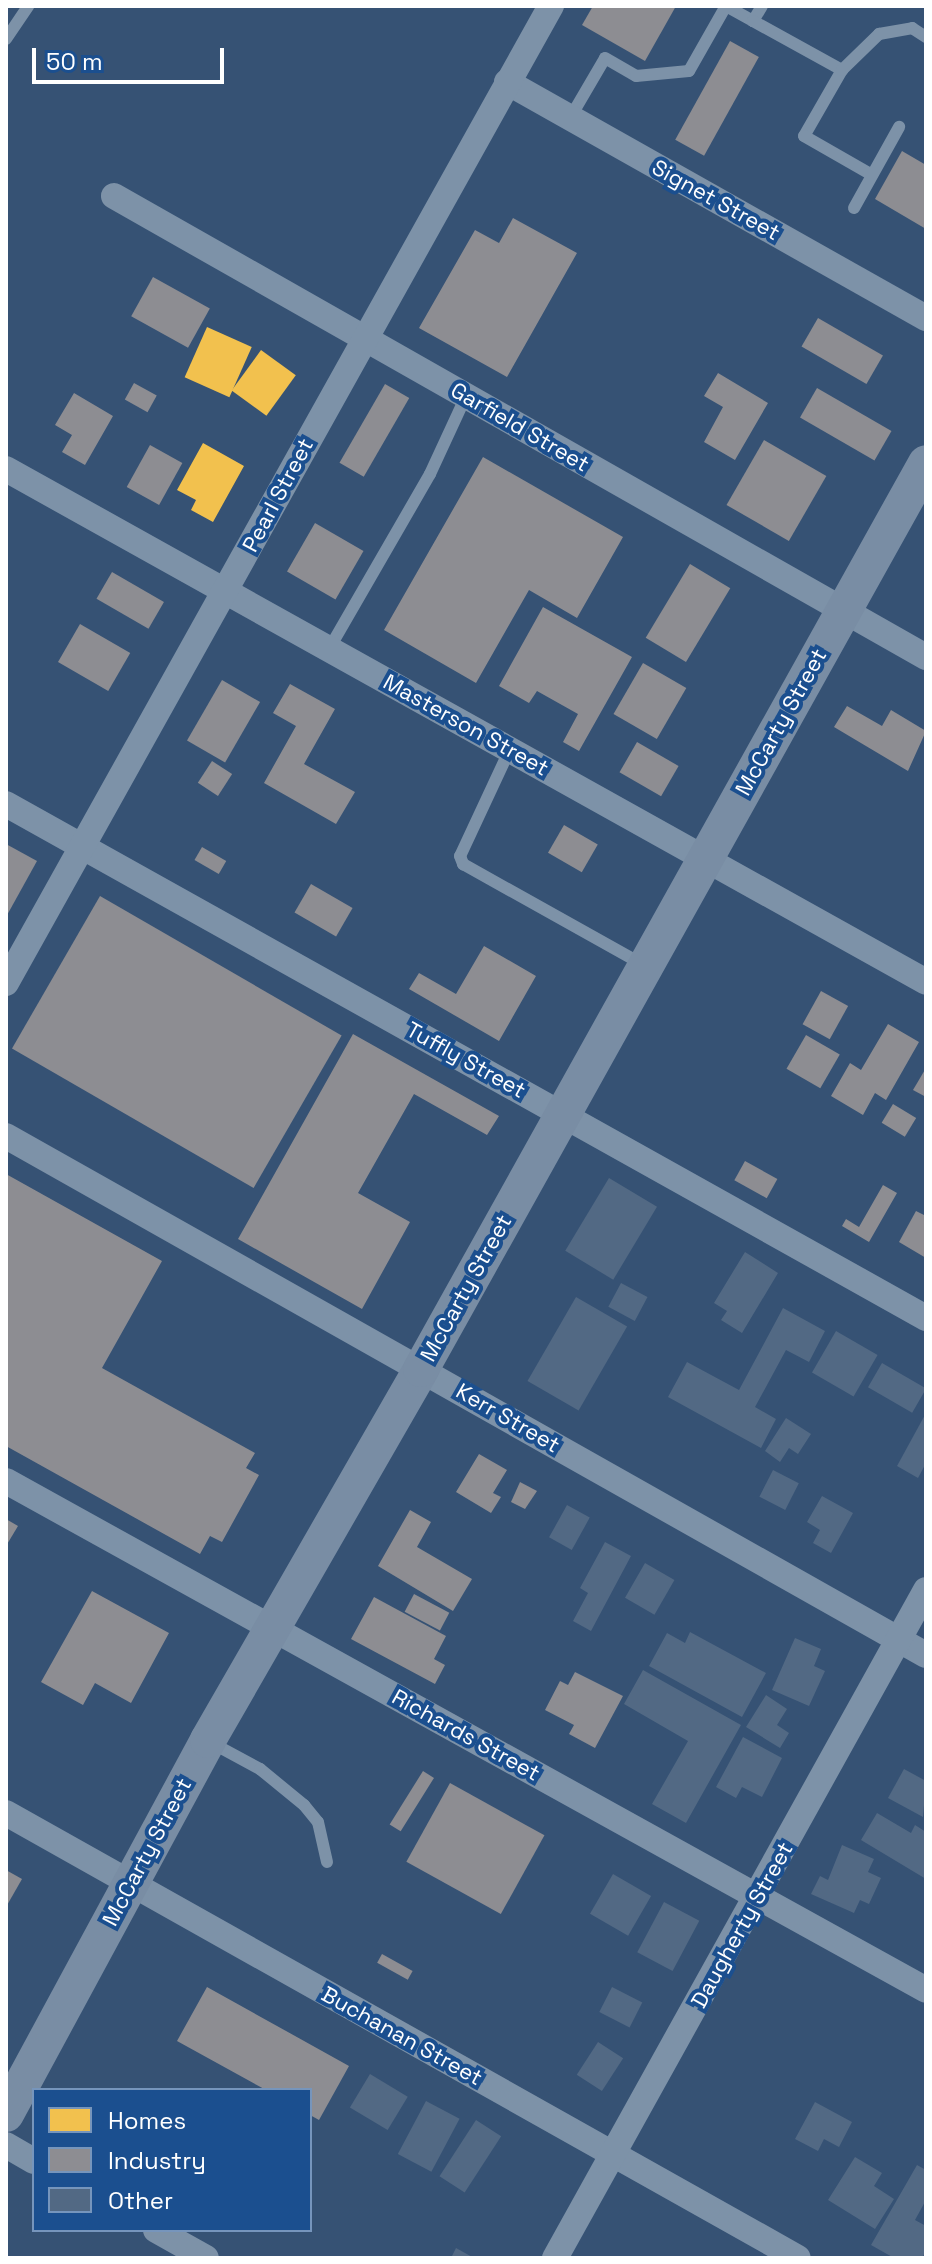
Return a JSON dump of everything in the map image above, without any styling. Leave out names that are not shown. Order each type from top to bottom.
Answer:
[{"type":"main road","name":"McCarty Street","points":[[6,2114],[208,1740],[421,1369],[926,463]]},
{"type":"street","name":"Pearl Street","points":[[6,983],[226,592],[363,338],[551,6]]},
{"type":"street","name":"Signet Street","points":[[507,82],[926,318]]},
{"type":"street","name":"Garfield Street","points":[[114,196],[926,657]]},
{"type":"street","name":"Masterson Street","points":[[6,469],[926,982]]},
{"type":"street","name":"Tuffly Street","points":[[6,804],[926,1318]]},
{"type":"street","name":"Kerr Street","points":[[6,1136],[926,1655]]},
{"type":"street","name":"Richards Street","points":[[6,1481],[926,1990]]},
{"type":"street","name":"Daugherty Street","points":[[555,2258],[759,1897],[926,1590]]},
{"type":"street","name":"Buchanan Street","points":[[6,1813],[798,2258]]},
{"type":"street","points":[[6,2145],[32,2160]]},
{"type":"street","points":[[160,2232],[206,2258]]},
{"type":"lane","points":[[6,39],[28,6]]},
{"type":"lane","points":[[570,118],[605,58],[636,76],[689,71],[726,6],[842,70]]},
{"type":"lane","points":[[753,21],[762,6]]},
{"type":"lane","points":[[872,175],[804,136],[842,70],[879,34],[912,28],[925,33]]},
{"type":"lane","points":[[854,208],[899,127]]},
{"type":"lane","points":[[328,650],[430,474],[466,396]]},
{"type":"lane","points":[[510,749],[460,856],[463,864],[645,966]]},
{"type":"lane","points":[[208,1740],[260,1769],[304,1805],[318,1822],[327,1862]]},
{"type":"building: Homes","points":[[207,327],[252,347],[229,397],[185,377]]},
{"type":"building: Homes","points":[[261,350],[296,375],[266,416],[232,390]]},
{"type":"building: Homes","points":[[203,443],[244,466],[213,522],[191,510],[196,500],[177,490]]},
{"type":"building: Industry","points":[[593,6],[676,6],[645,61],[582,25]]},
{"type":"building: Industry","points":[[730,41],[759,57],[704,156],[675,140]]},
{"type":"building: Industry","points":[[902,151],[926,165],[926,229],[875,199]]},
{"type":"building: Industry","points":[[513,218],[577,253],[507,377],[419,328],[475,230],[499,243]]},
{"type":"building: Industry","points":[[153,277],[210,309],[188,348],[131,316]]},
{"type":"building: Industry","points":[[818,318],[883,355],[866,384],[802,347]]},
{"type":"building: Industry","points":[[718,373],[768,403],[735,460],[704,442],[723,407],[704,396]]},
{"type":"building: Industry","points":[[134,383],[157,396],[148,412],[125,400]]},
{"type":"building: Industry","points":[[385,384],[409,398],[364,477],[340,463]]},
{"type":"building: Industry","points":[[817,388],[891,431],[874,460],[800,417]]},
{"type":"building: Industry","points":[[74,393],[113,416],[85,465],[62,452],[72,435],[55,425]]},
{"type":"building: Industry","points":[[764,440],[826,476],[789,541],[726,505]]},
{"type":"building: Industry","points":[[150,445],[182,463],[159,505],[127,487]]},
{"type":"building: Industry","points":[[483,457],[623,537],[577,618],[529,590],[476,683],[384,630]]},
{"type":"building: Industry","points":[[315,523],[363,551],[335,599],[287,571]]},
{"type":"building: Industry","points":[[690,564],[730,588],[686,662],[646,638]]},
{"type":"building: Industry","points":[[112,572],[164,602],[148,629],[97,599]]},
{"type":"building: Industry","points":[[543,607],[632,657],[579,751],[563,742],[578,714],[537,691],[529,703],[499,686]]},
{"type":"building: Industry","points":[[80,624],[130,653],[108,691],[58,662]]},
{"type":"building: Industry","points":[[643,663],[686,688],[657,739],[614,714]]},
{"type":"building: Industry","points":[[222,680],[260,702],[225,763],[187,741]]},
{"type":"building: Industry","points":[[290,684],[335,709],[304,764],[355,792],[336,824],[264,783],[296,726],[273,713]]},
{"type":"building: Industry","points":[[847,706],[882,726],[891,710],[926,731],[908,771],[834,727]]},
{"type":"building: Industry","points":[[637,742],[679,766],[661,796],[620,772]]},
{"type":"building: Industry","points":[[212,761],[232,774],[218,796],[198,783]]},
{"type":"building: Industry","points":[[564,825],[598,844],[582,872],[548,853]]},
{"type":"building: Industry","points":[[6,844],[37,861],[6,917]]},
{"type":"building: Industry","points":[[202,847],[226,861],[219,874],[194,860]]},
{"type":"building: Industry","points":[[311,884],[353,908],[336,937],[294,913]]},
{"type":"building: Industry","points":[[100,896],[342,1036],[254,1188],[12,1048]]},
{"type":"building: Industry","points":[[484,946],[536,976],[499,1041],[409,989],[419,973],[456,994]]},
{"type":"building: Industry","points":[[821,991],[848,1006],[830,1039],[803,1024]]},
{"type":"building: Industry","points":[[888,1024],[919,1042],[886,1100],[875,1093],[863,1115],[831,1096],[850,1063],[861,1070]]},
{"type":"building: Industry","points":[[353,1034],[499,1116],[487,1135],[414,1094],[358,1193],[410,1222],[362,1309],[238,1239]]},
{"type":"building: Industry","points":[[806,1035],[840,1054],[820,1088],[786,1069]]},
{"type":"building: Industry","points":[[926,1068],[926,1097],[913,1090]]},
{"type":"building: Industry","points":[[893,1104],[916,1118],[905,1137],[882,1123]]},
{"type":"building: Industry","points":[[745,1161],[777,1179],[767,1198],[734,1180]]},
{"type":"building: Industry","points":[[6,1174],[162,1261],[102,1368],[255,1453],[246,1468],[259,1475],[222,1542],[210,1536],[200,1554],[6,1446]]},
{"type":"building: Industry","points":[[883,1185],[897,1193],[869,1242],[842,1226],[846,1219],[859,1227]]},
{"type":"building: Industry","points":[[916,1211],[926,1216],[926,1258],[899,1242]]},
{"type":"building: Industry","points":[[479,1454],[507,1470],[493,1493],[501,1497],[491,1513],[456,1492]]},
{"type":"building: Industry","points":[[520,1482],[537,1491],[525,1509],[511,1502]]},
{"type":"building: Industry","points":[[410,1510],[431,1522],[417,1547],[472,1579],[453,1611],[378,1566]]},
{"type":"building: Industry","points":[[6,1519],[18,1526],[6,1546]]},
{"type":"building: Industry","points":[[92,1591],[169,1633],[131,1703],[95,1683],[83,1705],[41,1682]]},
{"type":"building: Industry","points":[[414,1594],[449,1613],[440,1630],[405,1612]]},
{"type":"building: Industry","points":[[374,1597],[446,1636],[434,1659],[445,1665],[435,1684],[351,1639]]},
{"type":"building: Industry","points":[[575,1672],[623,1696],[595,1748],[569,1734],[574,1725],[545,1710],[560,1681],[568,1685]]},
{"type":"building: Industry","points":[[423,1771],[434,1778],[401,1831],[390,1824]]},
{"type":"building: Industry","points":[[450,1783],[544,1835],[501,1914],[406,1862]]},
{"type":"building: Industry","points":[[6,1870],[22,1879],[6,1907]]},
{"type":"building: Industry","points":[[382,1954],[413,1971],[408,1980],[377,1963]]},
{"type":"building: Industry","points":[[207,1987],[349,2066],[319,2120],[312,2116],[312,2088],[262,2088],[177,2041]]},
{"type":"building: Other","points":[[609,1178],[657,1207],[613,1280],[565,1251]]},
{"type":"building: Other","points":[[745,1252],[778,1273],[742,1333],[721,1320],[727,1311],[714,1303]]},
{"type":"building: Other","points":[[621,1283],[647,1297],[635,1321],[608,1307]]},
{"type":"building: Other","points":[[576,1297],[627,1326],[579,1411],[528,1381]]},
{"type":"building: Other","points":[[783,1308],[825,1331],[809,1362],[786,1350],[755,1407],[776,1419],[761,1448],[668,1397],[687,1362],[739,1390]]},
{"type":"building: Other","points":[[836,1331],[878,1355],[854,1397],[812,1373]]},
{"type":"building: Other","points":[[882,1363],[926,1388],[912,1413],[868,1387]]},
{"type":"building: Other","points":[[926,1413],[926,1463],[918,1478],[897,1466]]},
{"type":"building: Other","points":[[786,1418],[811,1434],[798,1454],[789,1448],[780,1462],[765,1451]]},
{"type":"building: Other","points":[[773,1470],[799,1483],[785,1510],[759,1497]]},
{"type":"building: Other","points":[[822,1496],[853,1513],[831,1553],[813,1543],[820,1530],[807,1522]]},
{"type":"building: Other","points":[[567,1505],[590,1518],[572,1550],[549,1537]]},
{"type":"building: Other","points":[[605,1542],[631,1556],[591,1631],[573,1621],[588,1593],[580,1588]]},
{"type":"building: Other","points":[[645,1563],[674,1580],[654,1615],[625,1598]]},
{"type":"building: Other","points":[[690,1632],[766,1673],[742,1717],[649,1666],[667,1633],[685,1643]]},
{"type":"building: Other","points":[[795,1638],[821,1649],[814,1666],[825,1671],[809,1706],[772,1690]]},
{"type":"building: Other","points":[[643,1670],[741,1725],[686,1823],[652,1804],[688,1741],[624,1704]]},
{"type":"building: Other","points":[[766,1695],[787,1709],[777,1725],[789,1733],[780,1748],[746,1727]]},
{"type":"building: Other","points":[[743,1737],[782,1758],[762,1797],[742,1787],[736,1798],[716,1787]]},
{"type":"building: Other","points":[[904,1769],[926,1781],[923,1817],[888,1798]]},
{"type":"building: Other","points":[[877,1813],[911,1833],[915,1825],[926,1832],[926,1879],[861,1840]]},
{"type":"building: Other","points":[[842,1845],[874,1859],[868,1872],[881,1878],[869,1904],[860,1900],[854,1913],[811,1894],[820,1876],[828,1880]]},
{"type":"building: Other","points":[[613,1874],[651,1896],[628,1936],[590,1914]]},
{"type":"building: Other","points":[[664,1902],[699,1921],[673,1971],[637,1952]]},
{"type":"building: Other","points":[[612,1987],[642,2002],[630,2027],[599,2012]]},
{"type":"building: Other","points":[[598,2042],[623,2058],[602,2091],[577,2075]]},
{"type":"building: Other","points":[[370,2074],[408,2097],[388,2130],[350,2107]]},
{"type":"building: Other","points":[[426,2101],[460,2119],[431,2172],[398,2154]]},
{"type":"building: Other","points":[[815,2102],[852,2122],[839,2147],[824,2139],[818,2151],[795,2139]]},
{"type":"building: Other","points":[[476,2120],[501,2136],[465,2193],[440,2176]]},
{"type":"building: Other","points":[[855,2157],[882,2173],[874,2186],[894,2199],[875,2229],[828,2200]]},
{"type":"building: Other","points":[[917,2165],[926,2170],[926,2200],[915,2220],[926,2226],[926,2251],[922,2258],[894,2258],[871,2245]]},
{"type":"building: Other","points":[[456,2248],[474,2258],[451,2258]]}]
